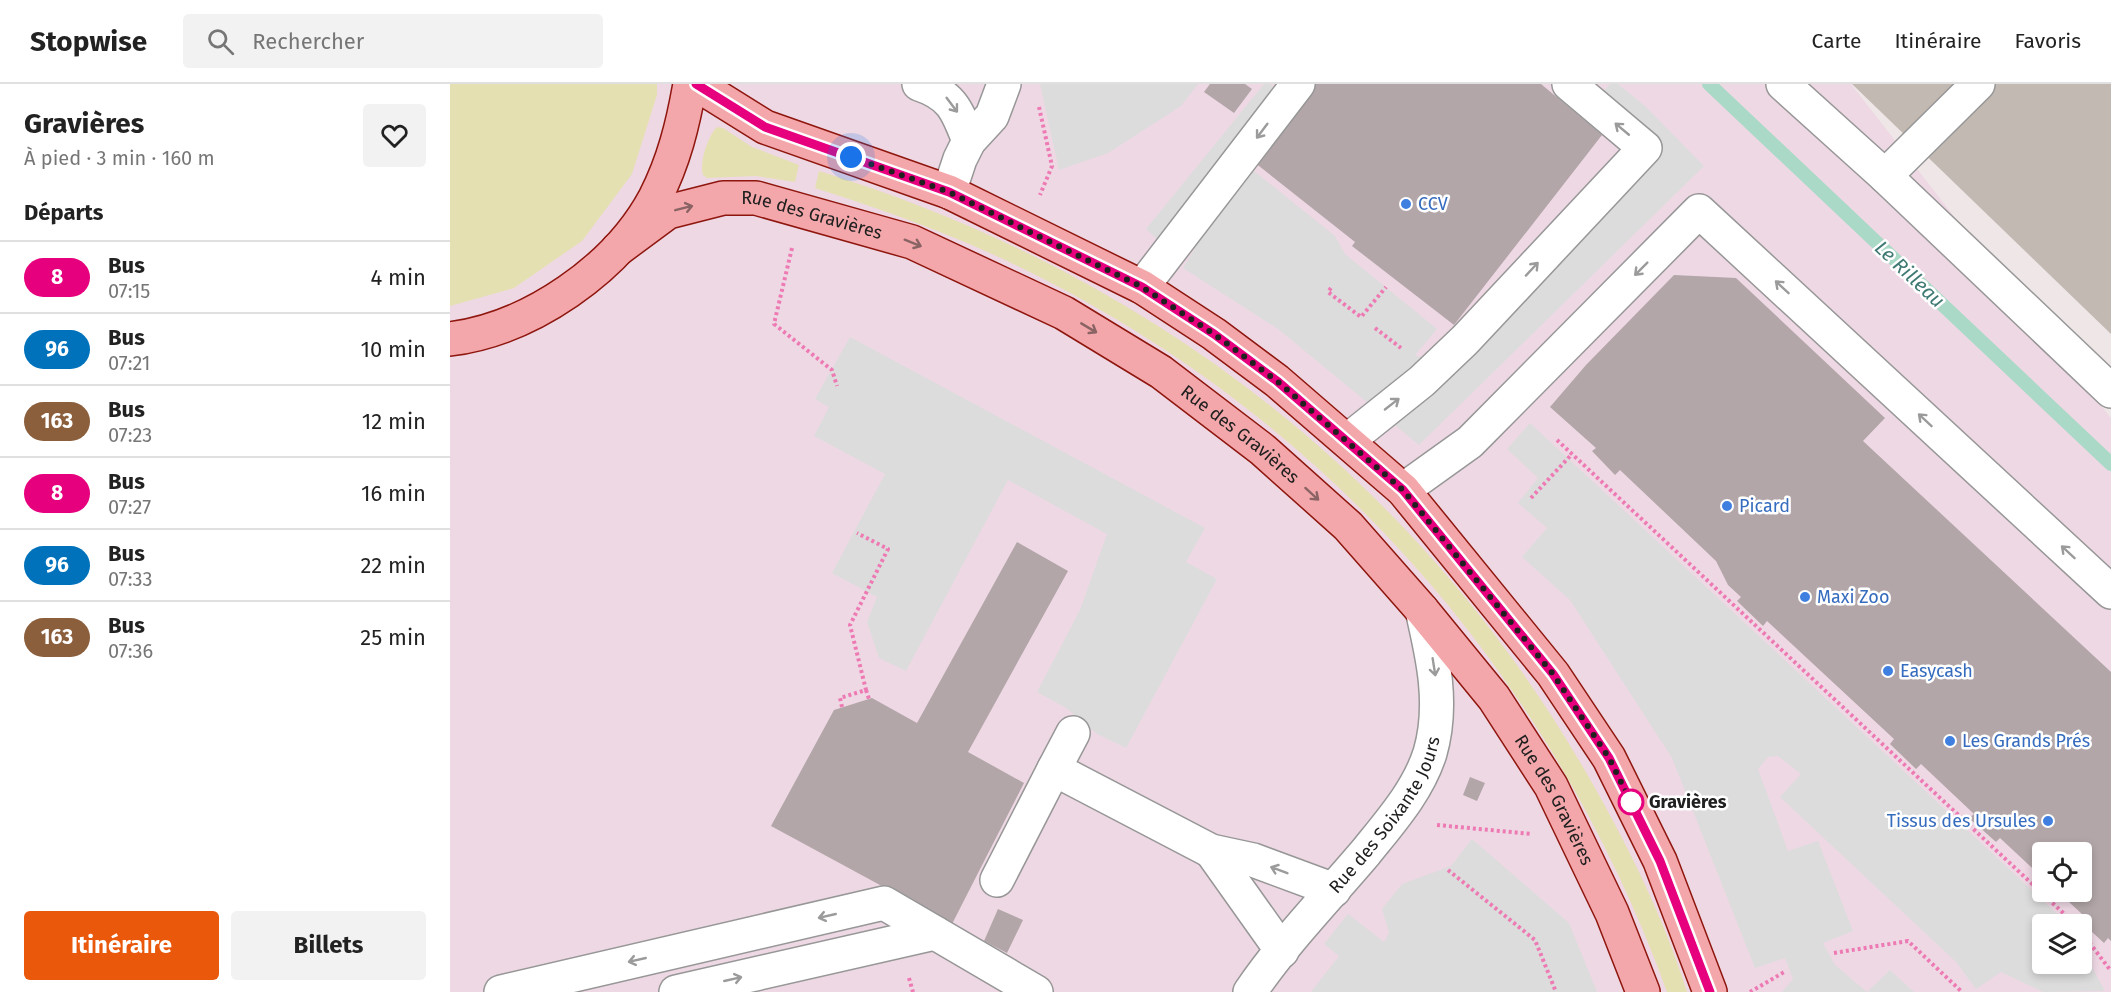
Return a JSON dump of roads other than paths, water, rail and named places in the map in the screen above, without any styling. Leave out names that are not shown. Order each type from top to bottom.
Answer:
[{"type":"main road","points":[[450,339],[470,337],[526,317],[585,280],[618,249],[654,199],[680,138],[690,84]]},
{"type":"main road","points":[[696,84],[765,127],[949,192],[1142,287],[1214,334],[1277,381],[1403,490],[1553,674],[1609,758],[1660,861],[1710,992]]},
{"type":"main road","name":"Rue des Gravières","points":[[618,249],[668,212],[723,198],[756,198],[912,242],[1064,313],[1161,372],[1263,450],[1348,526],[1422,610],[1494,698],[1551,786],[1612,913],[1642,992]]},
{"type":"street","points":[[919,84],[940,91],[952,104],[969,141]]},
{"type":"street","points":[[949,192],[960,159],[969,141],[992,116],[1004,84]]},
{"type":"street","points":[[1142,287],[1298,84]]},
{"type":"street","points":[[1347,441],[1422,381],[1465,340],[1645,148],[1569,84]]},
{"type":"street","points":[[1783,84],[1885,176],[2111,391]]},
{"type":"street","points":[[1885,176],[1978,84]]},
{"type":"street","points":[[1403,490],[1470,442],[1699,211],[2111,592]]},
{"type":"street","name":"Rue des Soixante Jours","points":[[1250,992],[1418,783],[1430,752],[1436,713],[1436,671],[1422,610]]},
{"type":"street","points":[[997,880],[1073,733]]},
{"type":"street","points":[[1054,769],[1211,851],[1253,860],[1334,890]]},
{"type":"street","points":[[1211,851],[1282,951]]},
{"type":"street","points":[[501,992],[884,903],[1036,992]]},
{"type":"street","points":[[676,992],[935,933]]},
{"type":"waterway","name":"Le Rilleau","points":[[1709,84],[2111,464]]},
{"type":"place","name":"CCV","points":[[1406,204]]},
{"type":"place","name":"Picard","points":[[1727,506]]},
{"type":"place","name":"Maxi Zoo","points":[[1805,597]]},
{"type":"place","name":"Easycash","points":[[1888,671]]},
{"type":"place","name":"Les Grands Prés","points":[[1950,741]]},
{"type":"place","name":"Gravières","points":[[1631,802]]},
{"type":"place","name":"Tissus des Ursules","points":[[2048,821]]}]
